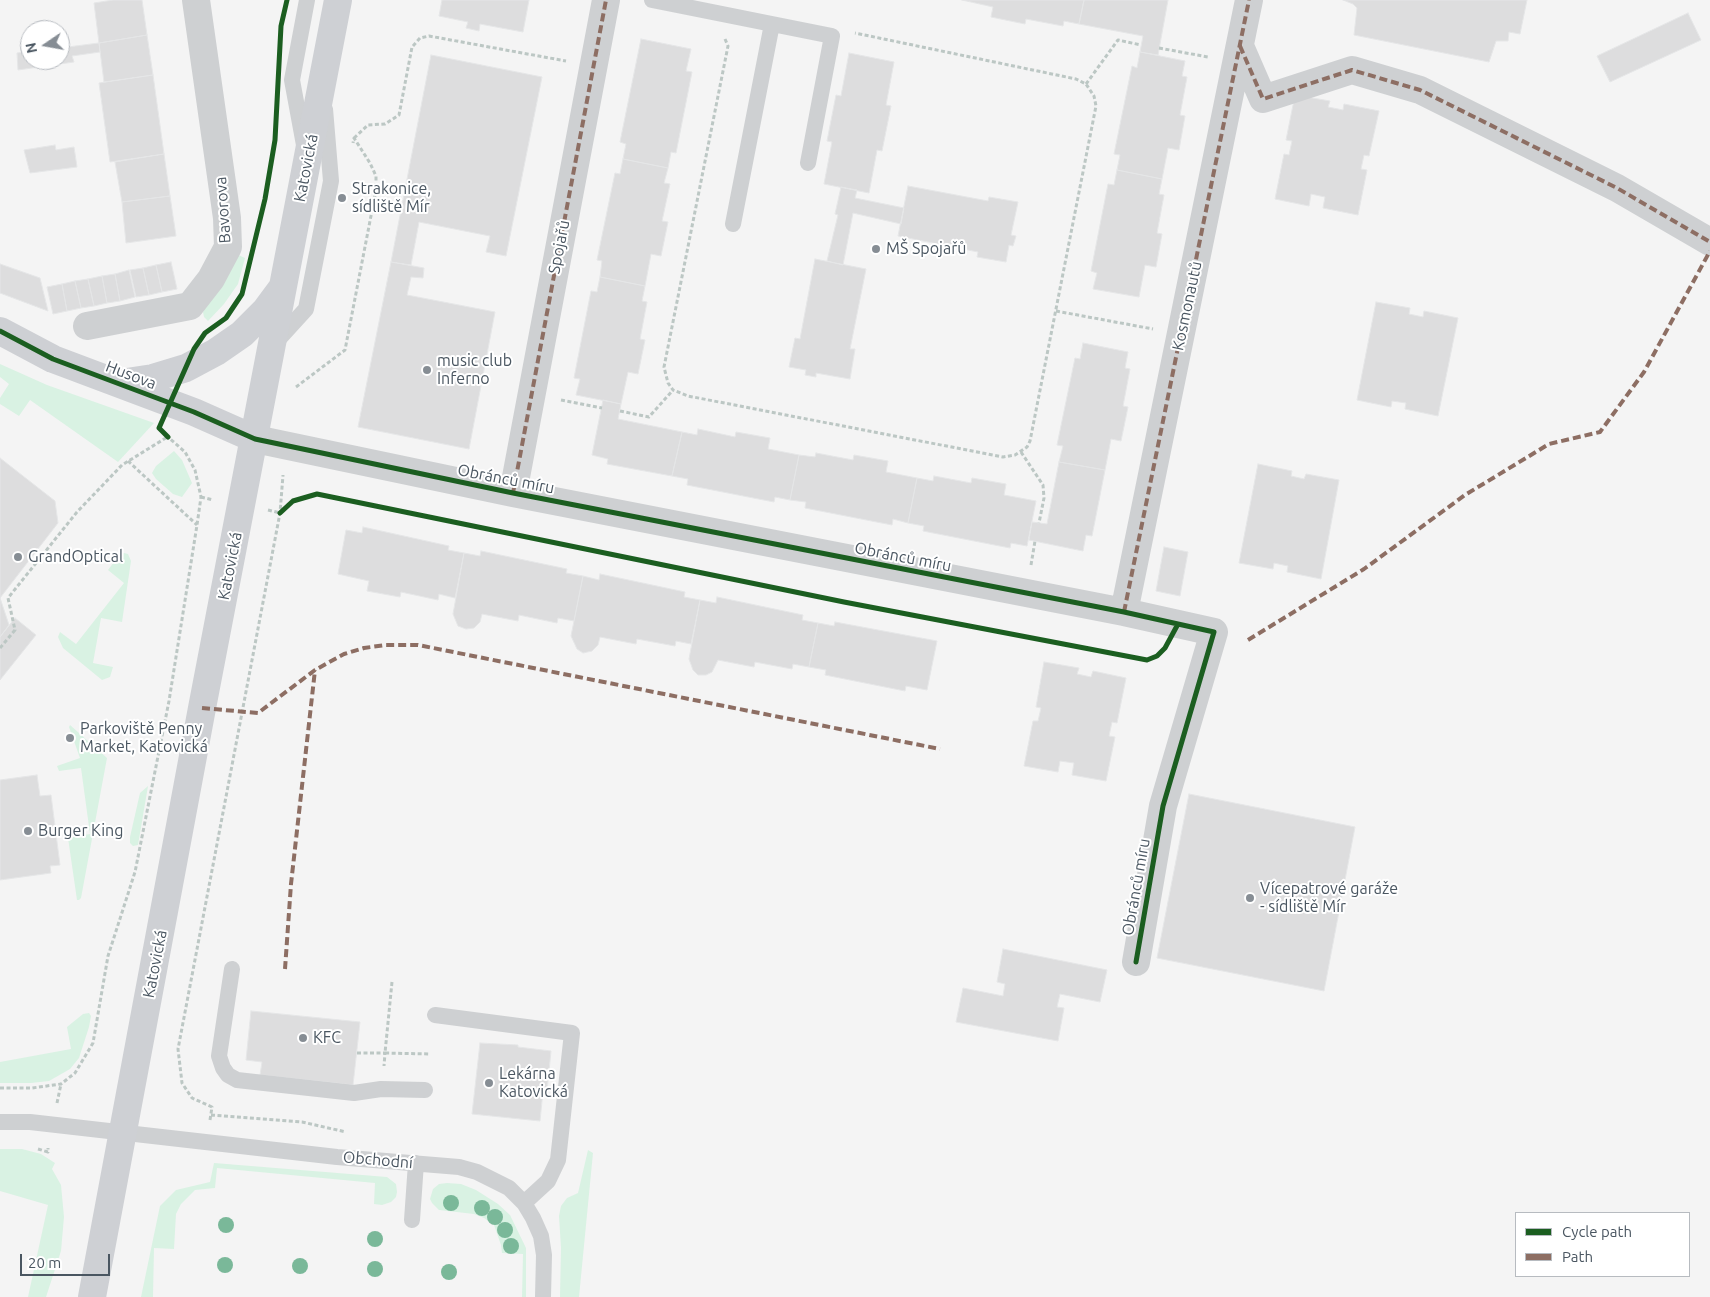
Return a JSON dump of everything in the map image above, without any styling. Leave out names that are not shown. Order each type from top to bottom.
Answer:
[{"type":"main road","name":"Katovická","points":[[92,1297],[202,708],[338,0]]},
{"type":"main road","points":[[118,384],[153,378],[186,368],[216,352],[254,322],[284,285]]},
{"type":"main road","name":"Husova","points":[[0,331],[53,359],[170,403],[255,439]]},
{"type":"street","name":"Bavorova","points":[[87,326],[190,306],[211,279],[228,247],[227,218],[196,0]]},
{"type":"street","name":"Spojařů","points":[[513,493],[606,0]]},
{"type":"street","name":"Kosmonautů","points":[[1124,612],[1250,0]]},
{"type":"street","points":[[1240,46],[1263,99],[1352,70],[1420,90],[1617,188],[1710,242]]},
{"type":"street","name":"Obránců míru","points":[[255,439],[513,493],[1124,612],[1214,632],[1163,806],[1136,962]]},
{"type":"lane","points":[[307,0],[292,80],[307,162]]},
{"type":"lane","points":[[652,0],[832,36],[808,162]]},
{"type":"lane","points":[[733,224],[772,24]]},
{"type":"lane","points":[[272,347],[306,309],[331,181],[323,79]]},
{"type":"lane","points":[[232,969],[219,1056],[223,1068],[228,1075],[237,1080],[354,1094],[381,1089],[425,1090]]},
{"type":"lane","points":[[435,1015],[572,1032],[558,1160],[548,1181],[524,1203]]},
{"type":"lane","points":[[0,1122],[30,1122],[123,1132]]},
{"type":"lane","name":"Obchodní","points":[[123,1132],[459,1167],[477,1172],[508,1188],[524,1203],[533,1218],[541,1236],[544,1255],[543,1297]]},
{"type":"lane","points":[[412,1220],[416,1163]]},
{"type":"path","points":[[719,33],[724,37],[728,46],[664,368],[664,376],[673,390],[688,396],[1009,457],[1021,452],[1030,441],[1096,106],[1094,96],[1086,84],[1076,79],[851,32]]},
{"type":"path","points":[[353,147],[354,138],[368,126],[385,124],[399,115],[412,47],[420,38],[429,36],[593,66]]},
{"type":"path","points":[[1086,84],[1118,40],[1141,44]]},
{"type":"path","points":[[1159,48],[1215,59]]},
{"type":"path","points":[[296,384],[345,350],[376,190],[376,176],[354,138]]},
{"type":"path","points":[[1056,311],[1155,330]]},
{"type":"path","points":[[620,411],[650,417],[673,390]]},
{"type":"path","points":[[556,399],[602,408]]},
{"type":"path","points":[[0,1088],[32,1088],[61,1084],[75,1073],[93,1043],[108,956],[136,872],[169,701],[201,498],[195,470],[184,452],[159,428],[170,403]]},
{"type":"path","points":[[0,648],[15,630],[8,598],[77,512],[128,461],[168,438]]},
{"type":"path","points":[[1021,452],[1043,485],[1044,498],[1039,523]]},
{"type":"path","points":[[128,461],[197,525]]},
{"type":"path","points":[[206,1141],[212,1108],[192,1098],[182,1082],[178,1049],[280,513],[286,507]]},
{"type":"path","points":[[392,982],[385,1053],[430,1054]]},
{"type":"path","points":[[211,1115],[302,1122],[348,1132]]},
{"type":"green space","points":[[234,253],[245,258],[238,284],[224,304],[208,321],[204,317],[203,312],[206,304]]},
{"type":"green space","points":[[0,364],[47,385],[154,423],[118,462],[30,400],[19,416],[0,404],[0,398],[9,384],[0,377]]},
{"type":"green space","points":[[174,451],[182,460],[192,483],[182,497],[173,494],[152,473],[156,466]]},
{"type":"green space","points":[[120,554],[128,554],[131,561],[122,622],[101,618],[93,663],[113,667],[110,677],[102,680],[63,648],[58,637],[60,632],[76,644],[124,583],[108,570]]},
{"type":"green space","points":[[70,725],[107,758],[81,898],[79,900],[77,900],[68,838],[90,834],[81,768],[59,771],[57,766],[80,758],[69,727]]},
{"type":"green space","points":[[148,786],[138,845],[133,846],[130,843],[130,837],[140,793]]},
{"type":"green space","points":[[89,1013],[91,1016],[89,1027],[79,1058],[70,1069],[49,1081],[0,1083],[0,1062],[71,1049],[67,1027],[83,1014]]},
{"type":"green space","points":[[0,1149],[22,1149],[41,1154],[55,1163],[52,1169],[61,1185],[64,1217],[61,1251],[46,1297],[28,1297],[48,1205],[0,1191]]},
{"type":"green space","points":[[588,1150],[593,1153],[579,1297],[560,1297],[561,1248],[559,1216],[561,1206],[567,1198],[578,1193]]},
{"type":"green space","points":[[214,1163],[387,1177],[396,1184],[397,1192],[396,1197],[391,1202],[382,1205],[374,1204],[375,1183],[217,1168],[215,1188],[195,1190],[181,1204],[176,1214],[174,1249],[154,1248],[153,1297],[141,1297],[160,1206],[176,1190],[210,1182]]},
{"type":"green space","points":[[439,1184],[461,1184],[476,1190],[498,1204],[510,1215],[526,1248],[526,1297],[522,1297],[523,1254],[502,1253],[494,1225],[474,1214],[439,1210],[432,1203],[430,1199],[433,1189]]},
{"type":"building","points":[[113,0],[142,0],[147,35],[99,43],[94,3]]},
{"type":"building","points":[[442,0],[529,0],[523,32],[480,24],[479,31],[466,28],[468,22],[439,16]]},
{"type":"building","points":[[962,0],[1084,0],[1079,24],[1064,21],[1063,26],[1026,19],[1025,24],[991,17],[993,7]]},
{"type":"building","points":[[1084,0],[1168,0],[1158,55],[1140,52],[1143,36],[1079,24]]},
{"type":"building","points":[[1343,0],[1527,0],[1520,34],[1509,32],[1508,41],[1496,41],[1489,62],[1354,35],[1357,8]]},
{"type":"building","points":[[1688,13],[1701,40],[1610,82],[1597,56]]},
{"type":"building","points":[[147,35],[153,75],[104,82],[99,43]]},
{"type":"building","points":[[641,39],[691,49],[686,71],[692,72],[676,153],[671,152],[668,168],[623,159],[626,144],[620,142]]},
{"type":"building","points":[[99,43],[100,52],[72,56],[74,62],[70,63],[70,47]]},
{"type":"building","points":[[1140,52],[1185,61],[1182,76],[1187,77],[1180,115],[1185,116],[1179,150],[1168,148],[1162,179],[1117,170],[1120,155],[1114,154],[1132,66],[1137,68]]},
{"type":"building","points":[[17,53],[20,53],[20,70],[18,70]]},
{"type":"building","points":[[849,53],[894,62],[886,105],[891,106],[882,151],[877,150],[869,193],[824,184],[832,142],[827,141],[836,95],[841,96]]},
{"type":"building","points":[[431,55],[542,77],[506,256],[486,252],[490,236],[419,222],[411,265],[391,262]]},
{"type":"building","points":[[153,75],[164,154],[110,162],[99,83]]},
{"type":"building","points":[[1295,95],[1330,101],[1328,107],[1343,110],[1344,104],[1379,111],[1369,156],[1364,155],[1361,169],[1367,170],[1358,215],[1323,208],[1325,197],[1311,194],[1309,206],[1275,199],[1284,154],[1289,155],[1292,141],[1286,140]]},
{"type":"building","points":[[55,145],[56,150],[74,147],[77,167],[30,173],[24,150]]},
{"type":"building","points":[[164,154],[170,196],[122,202],[115,162]]},
{"type":"building","points":[[623,159],[668,168],[664,183],[670,184],[662,221],[668,222],[661,256],[651,254],[645,286],[600,277],[602,261],[597,260],[615,173],[620,174]]},
{"type":"building","points":[[1117,170],[1162,179],[1159,194],[1164,195],[1157,233],[1162,234],[1156,267],[1145,265],[1139,297],[1093,289],[1097,273],[1091,271],[1108,184],[1114,185]]},
{"type":"building","points":[[908,186],[988,201],[989,197],[1018,202],[1011,235],[1016,236],[1013,246],[1009,245],[1006,262],[977,257],[978,252],[898,236]]},
{"type":"building","points":[[841,187],[857,190],[855,198],[904,208],[901,224],[853,213],[843,265],[827,261],[838,215],[835,214]]},
{"type":"building","points":[[170,196],[176,236],[126,243],[122,202]]},
{"type":"building","points":[[815,259],[866,269],[850,349],[855,349],[850,379],[816,373],[816,377],[805,375],[806,370],[789,367],[795,338],[800,339]]},
{"type":"building","points":[[171,262],[177,289],[162,292],[156,265]]},
{"type":"building","name":"music club Inferno","points":[[391,262],[424,268],[423,278],[411,277],[407,295],[495,312],[469,449],[358,427]]},
{"type":"building","points":[[0,264],[40,278],[48,311],[0,293]]},
{"type":"building","points":[[156,265],[162,292],[149,295],[143,268]]},
{"type":"building","points":[[143,268],[149,295],[136,297],[130,270]]},
{"type":"building","points":[[129,270],[135,297],[120,301],[115,274]]},
{"type":"building","points":[[115,274],[120,301],[107,303],[102,276]]},
{"type":"building","points":[[102,276],[107,303],[94,306],[88,279]]},
{"type":"building","points":[[600,277],[645,286],[642,301],[647,302],[640,339],[645,340],[638,374],[628,372],[621,404],[576,395],[580,379],[574,378],[591,291],[597,292]]},
{"type":"building","points":[[88,279],[94,306],[81,308],[75,281]]},
{"type":"building","points":[[75,281],[81,308],[67,311],[62,284]]},
{"type":"building","points":[[62,284],[67,311],[53,314],[47,287]]},
{"type":"building","points":[[1376,302],[1410,308],[1409,314],[1423,317],[1424,311],[1458,318],[1438,416],[1405,409],[1406,403],[1392,401],[1391,407],[1357,400]]},
{"type":"building","points":[[1083,343],[1128,352],[1125,368],[1130,369],[1123,406],[1128,407],[1121,441],[1111,439],[1105,470],[1059,462],[1063,446],[1057,445],[1075,358],[1080,359]]},
{"type":"building","points":[[603,400],[621,404],[618,419],[682,432],[672,476],[607,464],[608,459],[592,455]]},
{"type":"building","points":[[698,429],[735,437],[736,432],[770,438],[768,449],[799,455],[790,500],[775,497],[774,502],[687,485],[688,479],[672,476],[682,432],[697,435]]},
{"type":"building","points":[[816,453],[853,460],[854,455],[888,461],[886,472],[917,478],[908,523],[893,519],[892,525],[805,508],[806,502],[790,500],[799,455],[815,457]]},
{"type":"building","points":[[0,458],[55,501],[58,523],[0,598]]},
{"type":"building","points":[[1059,462],[1105,470],[1092,536],[1086,535],[1083,551],[1029,540],[1032,522],[1047,524]]},
{"type":"building","points":[[1258,464],[1292,471],[1291,476],[1304,479],[1306,474],[1339,480],[1321,579],[1287,572],[1288,566],[1274,563],[1273,569],[1239,563]]},
{"type":"building","points":[[934,476],[971,483],[972,478],[1006,484],[1004,495],[1036,501],[1027,546],[1011,543],[1010,548],[923,531],[924,526],[908,523],[917,478],[933,481]]},
{"type":"building","points":[[363,527],[449,546],[448,550],[464,553],[455,598],[439,594],[438,600],[401,592],[400,597],[367,591],[369,581],[338,574],[346,530],[362,533]]},
{"type":"building","points":[[1164,547],[1188,552],[1180,596],[1156,591]]},
{"type":"building","points":[[481,551],[567,569],[566,573],[583,576],[574,621],[558,618],[557,623],[519,615],[518,621],[482,614],[480,622],[474,628],[466,629],[458,626],[453,614],[464,553],[480,556]]},
{"type":"building","points":[[600,574],[685,592],[684,597],[700,600],[691,644],[676,641],[675,646],[637,639],[636,644],[600,637],[598,645],[592,651],[583,653],[577,649],[571,636],[583,576],[599,580]]},
{"type":"building","points":[[717,597],[803,615],[802,620],[818,623],[809,667],[793,664],[792,669],[755,662],[754,667],[718,660],[712,672],[706,675],[698,675],[693,670],[689,659],[700,600],[716,603]]},
{"type":"building","points":[[0,598],[9,625],[0,637]]},
{"type":"building","points":[[15,618],[36,635],[0,680],[0,637]]},
{"type":"building","points":[[835,622],[937,641],[927,690],[906,686],[905,691],[825,675],[826,670],[809,667],[818,623],[834,626]]},
{"type":"building","points":[[1044,662],[1079,668],[1077,674],[1091,677],[1093,671],[1126,678],[1117,723],[1112,722],[1109,736],[1115,737],[1106,781],[1072,775],[1074,763],[1060,761],[1058,772],[1024,766],[1033,721],[1038,721],[1041,708],[1036,707]]},
{"type":"building","name":"Burger King","points":[[37,775],[40,796],[51,795],[60,865],[50,866],[51,873],[0,880],[0,780]]},
{"type":"building","points":[[1189,794],[1355,827],[1324,991],[1157,958]]},
{"type":"building","points":[[1003,949],[1107,970],[1100,1002],[1060,994],[1057,1007],[1064,1008],[1058,1041],[956,1022],[963,988],[1003,996],[1005,984],[997,982]]},
{"type":"building","name":"KFC","points":[[251,1011],[360,1022],[353,1085],[260,1075],[262,1062],[246,1060]]},
{"type":"building","points":[[480,1043],[518,1045],[518,1047],[551,1051],[547,1091],[543,1091],[540,1121],[472,1114]]},
{"type":"marked path","points":[[513,493],[606,0]]},
{"type":"marked path","points":[[1124,612],[1249,0]]},
{"type":"marked path","points":[[1240,46],[1263,99],[1352,70],[1420,90],[1617,188],[1710,242]]},
{"type":"marked path","points":[[1248,640],[1364,569],[1465,495],[1549,444],[1600,432],[1644,372],[1710,251]]},
{"type":"marked path","points":[[202,708],[258,713],[315,670],[344,654],[364,648],[386,645],[418,645],[940,749]]},
{"type":"marked path","points":[[285,969],[291,884],[315,670]]},
{"type":"cycle path","points":[[168,437],[159,428],[194,349],[205,333],[226,318],[242,294],[265,199],[275,140],[281,26],[287,0]]},
{"type":"cycle path","points":[[0,331],[53,359],[194,412],[255,439],[513,493],[1124,612],[1214,632],[1163,806],[1136,962]]},
{"type":"cycle path","points":[[280,513],[293,501],[317,494],[844,602],[1147,660],[1157,656],[1165,648],[1178,624]]},
{"type":"place","name":"Strakonice, sídliště Mír","points":[[342,198]]},
{"type":"place","name":"MŠ Spojařů","points":[[876,249]]},
{"type":"place","name":"music club Inferno","points":[[427,370]]},
{"type":"place","name":"GrandOptical","points":[[18,557]]},
{"type":"place","name":"Parkoviště Penny Market, Katovická","points":[[70,738]]},
{"type":"place","name":"Burger King","points":[[28,831]]},
{"type":"place","name":"Vícepatrové garáže - sídliště Mír","points":[[1250,898]]},
{"type":"place","name":"KFC","points":[[303,1038]]},
{"type":"place","name":"Lekárna Katovická","points":[[489,1083]]}]
